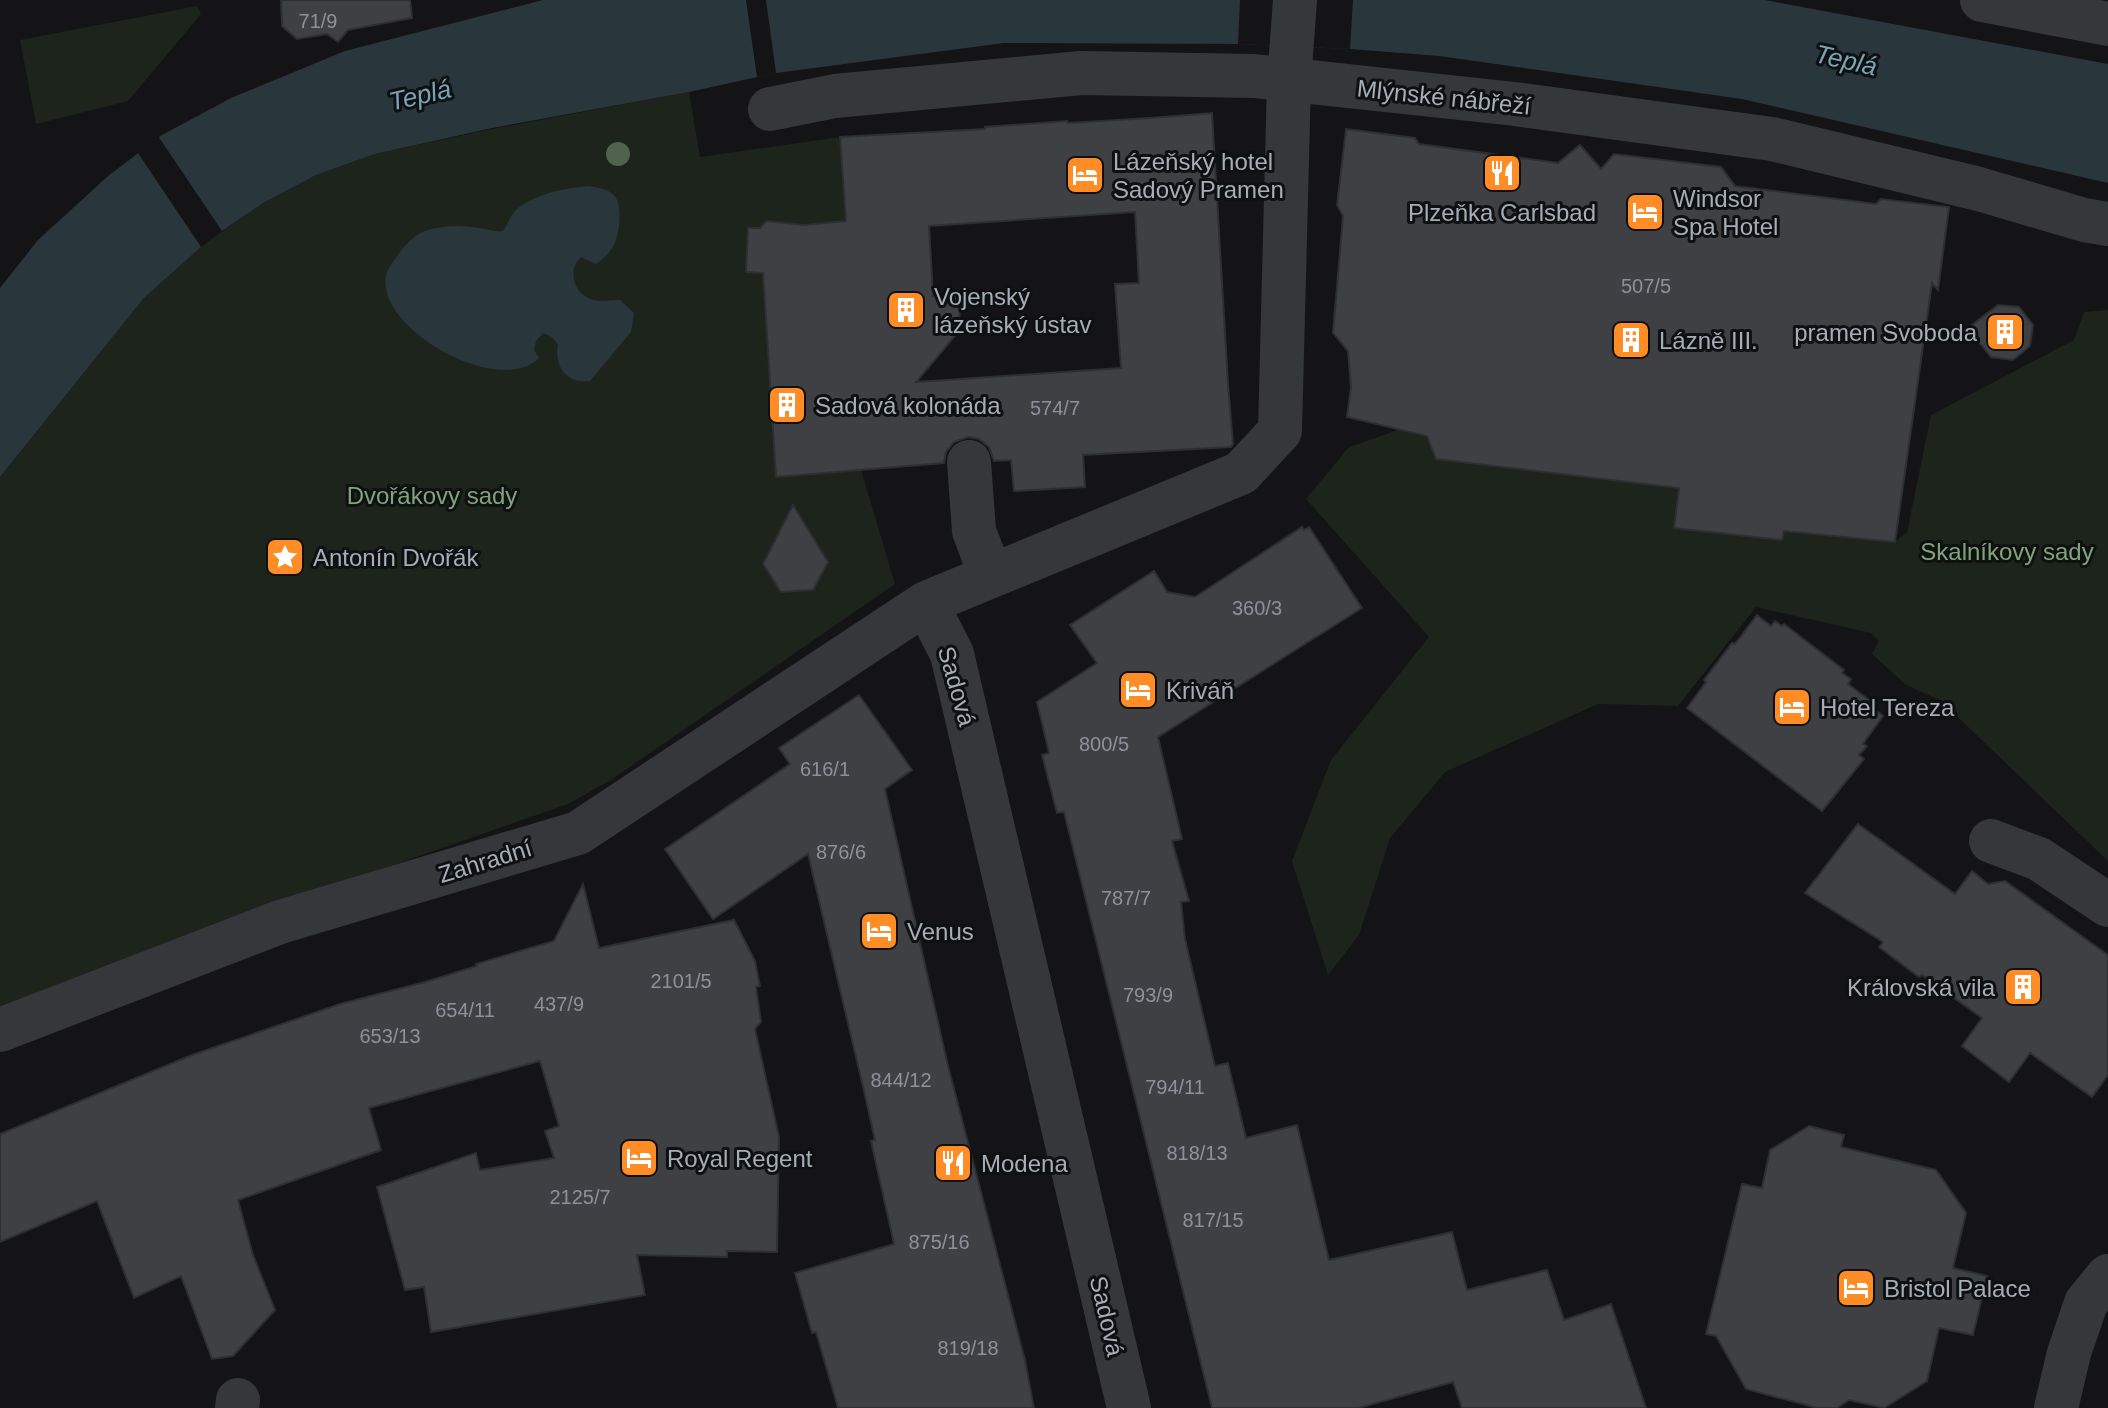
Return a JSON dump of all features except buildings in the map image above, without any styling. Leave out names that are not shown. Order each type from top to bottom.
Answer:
[{"type":"street","points":[[926,603],[1241,473],[1280,431],[1290,63],[1295,0]]},
{"type":"street","points":[[1982,0],[2108,24]]},
{"type":"street","name":"Mlýnské nábřeží","points":[[770,109],[835,96],[1081,73],[1254,76],[1290,63],[1515,104],[1772,139],[2108,224]]},
{"type":"street","points":[[969,462],[974,531],[991,576]]},
{"type":"street","name":"Zahradní","points":[[0,1030],[280,922],[578,833],[926,603]]},
{"type":"street","name":"Sadová","points":[[926,603],[952,654],[1129,1408]]},
{"type":"street","points":[[1991,841],[2039,859],[2108,905]]},
{"type":"street","points":[[2056,1408],[2069,1353],[2086,1303],[2108,1276]]},
{"type":"street","points":[[2069,1353],[2078,1408]]},
{"type":"green space","points":[[197,6],[201,14],[128,101],[36,124],[20,40]]},
{"type":"green space","name":"Dvořákovy sady","points":[[689,92],[700,157],[840,137],[861,470],[895,584],[611,780],[568,804],[305,896],[0,1010],[0,477],[144,298],[201,247],[262,203],[316,175],[375,154]]},
{"type":"green space","name":"Skalníkovy sady","points":[[2108,310],[2108,861],[1940,700],[1906,685],[1872,654],[1879,641],[1871,633],[1756,607],[1678,706],[1598,704],[1445,772],[1390,838],[1359,935],[1328,975],[1292,861],[1331,760],[1429,637],[1306,499],[1349,447],[1421,422],[1437,459],[1679,488],[1674,528],[1784,531],[1895,542],[1907,532],[1931,415],[2074,340],[2084,312]]},
{"type":"water","name":"Teplá","points":[[543,0],[1765,0],[2108,64],[2108,183],[1742,99],[1439,56],[1238,44],[1004,43],[776,73],[492,128],[375,154],[316,175],[263,203],[222,231],[144,298],[0,477],[0,288],[38,240],[108,176],[162,135],[231,98],[345,51]]},
{"type":"water","points":[[588,186],[606,190],[616,197],[619,226],[617,238],[605,257],[596,264],[581,257],[574,268],[574,281],[586,297],[596,301],[620,300],[634,313],[631,332],[590,381],[574,380],[564,372],[558,359],[558,344],[543,333],[536,341],[534,350],[539,358],[521,368],[497,370],[471,364],[444,352],[420,336],[400,317],[388,296],[386,276],[400,252],[417,235],[452,226],[503,231],[523,204],[560,190]]},
{"type":"pier","points":[[746,0],[766,0],[776,73],[757,77]]},
{"type":"pier","points":[[1240,0],[1353,0],[1350,49],[1238,44]]},
{"type":"pier","points":[[158,136],[222,231],[201,247],[136,150]]},
{"type":"place","name":"Plzeňka Carlsbad","points":[[1502,173]]},
{"type":"place","name":"Lázeňský hotel Sadový Pramen","points":[[1085,175]]},
{"type":"place","name":"Windsor Spa Hotel","points":[[1645,212]]},
{"type":"place","name":"Vojenský lázeňský ústav","points":[[906,310]]},
{"type":"place","name":"pramen Svoboda","points":[[2005,332]]},
{"type":"place","name":"Lázně III.","points":[[1631,340]]},
{"type":"place","name":"Sadová kolonáda","points":[[787,405]]},
{"type":"place","name":"Antonín Dvořák","points":[[285,557]]},
{"type":"place","name":"Kriváň","points":[[1138,690]]},
{"type":"place","name":"Hotel Tereza","points":[[1792,707]]},
{"type":"place","name":"Venus","points":[[879,931]]},
{"type":"place","name":"Královská vila","points":[[2023,987]]},
{"type":"place","name":"Royal Regent","points":[[639,1158]]},
{"type":"place","name":"Modena","points":[[953,1163]]},
{"type":"place","name":"Bristol Palace","points":[[1856,1288]]}]
